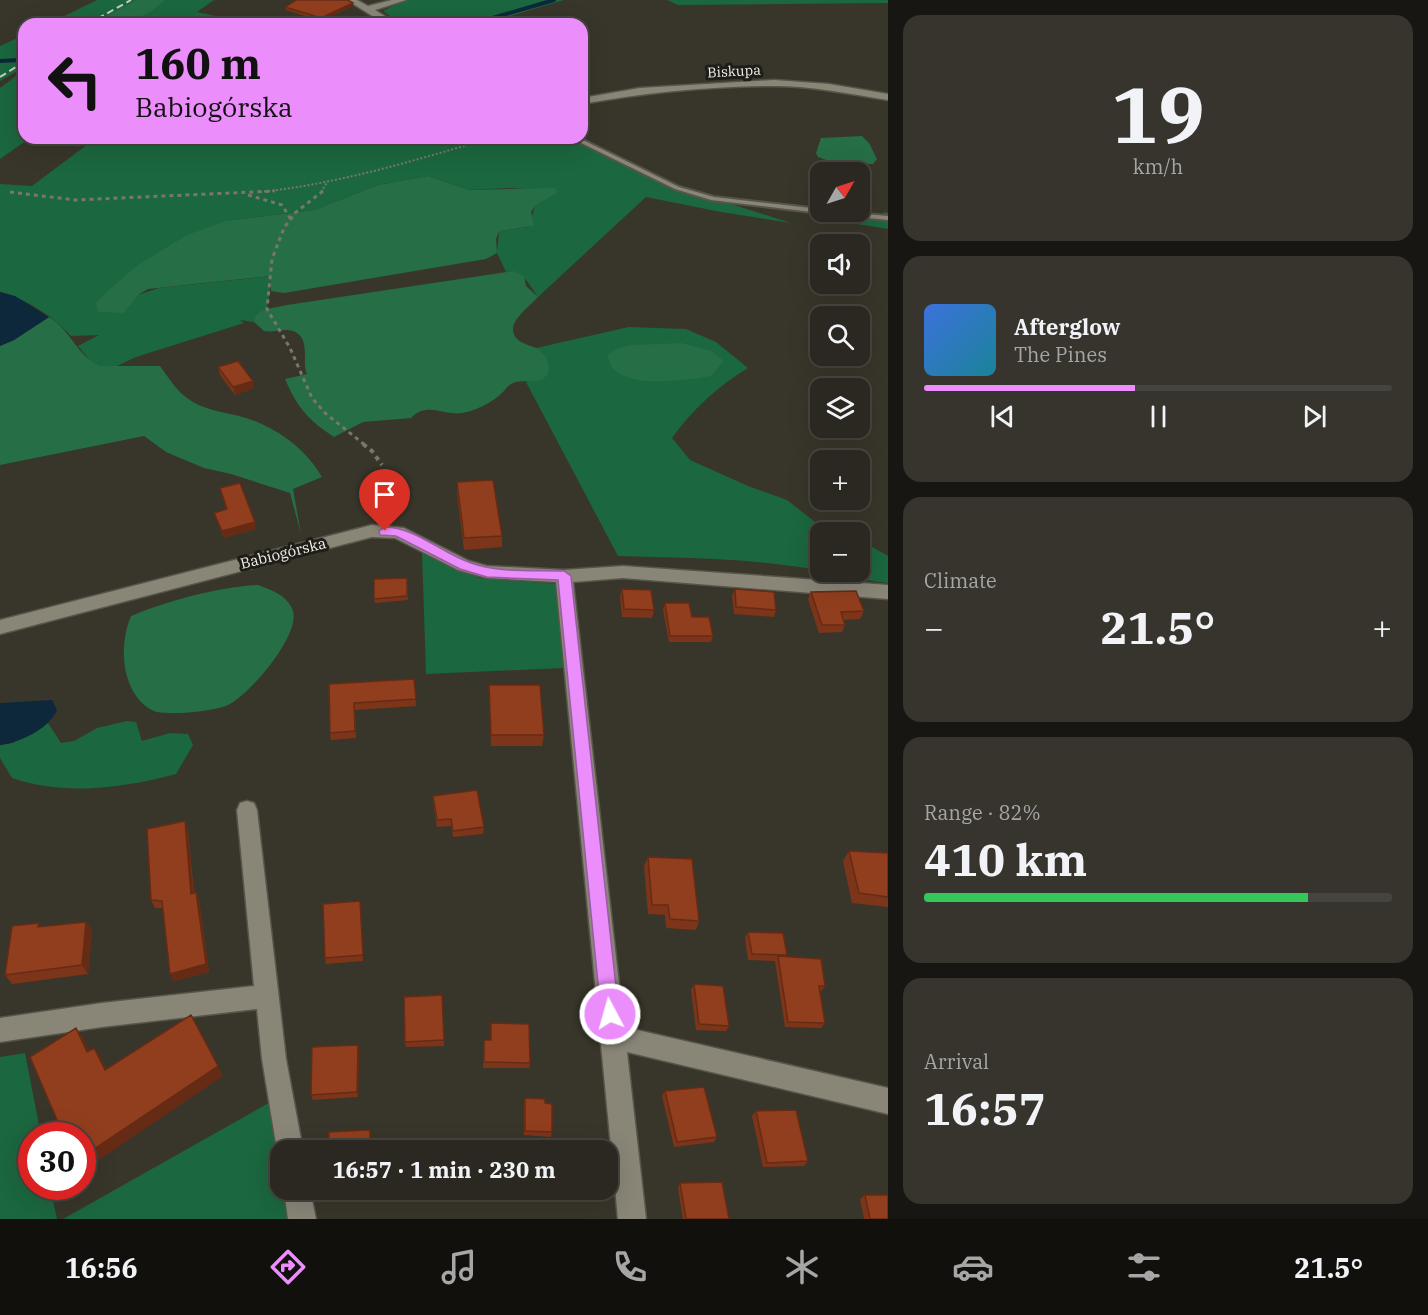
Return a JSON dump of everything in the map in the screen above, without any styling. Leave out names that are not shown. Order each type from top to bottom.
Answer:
[{"type":"street","points":[[351,0],[382,18]]},
{"type":"street","points":[[368,9],[402,0]]},
{"type":"street","name":"Biskupa","points":[[588,100],[640,91],[774,83],[829,87],[888,98]]},
{"type":"street","name":"Babiogórska","points":[[0,627],[372,531],[398,532],[464,566],[487,573],[564,576],[623,572],[888,592]]},
{"type":"street","points":[[564,576],[632,1219]]},
{"type":"street","points":[[248,810],[274,1059],[288,1140]]},
{"type":"street","points":[[0,1030],[102,1015],[267,996]]},
{"type":"street","points":[[613,1037],[888,1101]]},
{"type":"street","points":[[299,1200],[302,1219]]},
{"type":"lane","points":[[586,144],[677,188],[713,199],[810,210]]},
{"type":"lane","points":[[870,216],[888,218]]},
{"type":"path","points":[[9,192],[75,200],[244,194],[328,181],[468,144]]},
{"type":"path","points":[[328,181],[322,192],[290,218],[272,260],[267,309],[290,348],[312,398],[325,413],[372,451],[382,465]]},
{"type":"path","points":[[244,194],[282,205],[290,218]]},
{"type":"green space","points":[[97,0],[140,0],[108,18],[60,18]]},
{"type":"green space","points":[[137,0],[165,0],[138,18],[103,18]]},
{"type":"green space","points":[[147,0],[214,0],[197,12],[224,18],[116,18]]},
{"type":"green space","points":[[404,0],[564,0],[504,18],[393,18],[383,11]]},
{"type":"green space","points":[[667,0],[888,0],[888,3],[678,5]]},
{"type":"green space","points":[[18,38],[18,70],[0,81],[0,46]]},
{"type":"green space","points":[[18,74],[18,144],[21,144],[0,159],[0,88]]},
{"type":"green space","points":[[862,136],[869,143],[877,159],[870,164],[870,162],[831,162],[818,157],[816,153],[821,138]]},
{"type":"green space","points":[[88,144],[581,144],[649,178],[791,223],[646,197],[538,297],[521,276],[517,273],[506,272],[497,253],[499,231],[529,227],[535,206],[558,191],[511,188],[469,190],[428,176],[378,185],[314,210],[235,220],[138,295],[159,288],[272,276],[267,309],[254,322],[240,320],[244,323],[136,357],[117,366],[101,366],[92,363],[78,346],[99,335],[71,336],[38,309],[0,292],[0,184],[32,186]]},
{"type":"green space","points":[[428,176],[469,190],[555,188],[558,192],[535,206],[531,212],[534,226],[499,231],[496,239],[497,253],[486,259],[284,293],[271,291],[271,276],[148,289],[138,295],[124,313],[98,312],[96,302],[135,267],[187,235],[226,221],[314,210],[378,185]]},
{"type":"green space","points":[[884,212],[888,213],[888,229],[845,222],[870,222],[870,219],[877,220]]},
{"type":"green space","points":[[514,271],[524,276],[526,286],[538,297],[516,320],[513,329],[515,337],[543,354],[548,362],[549,371],[540,380],[511,384],[489,403],[462,413],[423,410],[411,418],[363,422],[334,437],[304,412],[285,379],[307,374],[304,345],[299,334],[290,330],[264,331],[254,322],[255,317],[262,311],[287,305]]},
{"type":"green space","points":[[49,317],[93,362],[101,366],[160,366],[179,391],[193,402],[251,420],[287,438],[315,466],[322,477],[293,489],[301,534],[290,493],[204,468],[166,452],[144,436],[0,465],[0,346],[14,340]]},
{"type":"green space","points":[[629,327],[686,329],[716,342],[748,368],[706,399],[672,438],[690,460],[748,486],[787,500],[815,522],[810,522],[810,569],[736,560],[618,556],[526,382],[549,372],[536,348]]},
{"type":"green space","points":[[681,343],[711,351],[724,361],[711,376],[685,380],[650,381],[634,379],[621,374],[611,366],[608,354],[618,348],[632,345]]},
{"type":"green space","points":[[870,546],[888,556],[888,583],[870,580]]},
{"type":"green space","points":[[422,552],[479,578],[557,584],[564,668],[426,674]]},
{"type":"green space","points":[[258,585],[274,591],[287,601],[293,611],[293,622],[281,649],[248,690],[228,705],[202,711],[158,712],[142,703],[131,687],[124,661],[124,642],[131,616],[193,596]]},
{"type":"green space","points":[[127,721],[136,722],[142,741],[170,733],[188,734],[193,745],[176,774],[115,786],[52,787],[12,778],[0,758],[0,745],[13,743],[48,723],[61,743],[74,741],[97,728]]},
{"type":"green space","points":[[25,1053],[38,1122],[18,1122],[18,1200],[53,1200],[57,1219],[0,1219],[0,1057]]},
{"type":"green space","points":[[274,1100],[281,1140],[270,1140],[270,1200],[293,1200],[296,1219],[63,1219]]},
{"type":"water","points":[[0,292],[15,296],[49,317],[14,340],[0,346]]},
{"type":"water","points":[[52,700],[57,710],[47,723],[33,734],[0,745],[0,703]]},
{"type":"building","points":[[296,0],[348,0],[353,3],[321,18],[285,7]]},
{"type":"building","points":[[238,361],[253,381],[233,387],[218,367]]},
{"type":"building","points":[[493,480],[502,536],[464,538],[457,482]]},
{"type":"building","points":[[240,483],[255,522],[222,531],[214,513],[227,509],[220,488]]},
{"type":"building","points":[[407,578],[407,596],[374,599],[374,579]]},
{"type":"building","points":[[622,589],[651,590],[654,610],[624,609]]},
{"type":"building","points":[[735,589],[774,592],[776,610],[736,607]]},
{"type":"building","points":[[856,591],[864,611],[841,612],[845,625],[822,625],[811,592]]},
{"type":"building","points":[[665,603],[689,603],[692,617],[709,617],[713,636],[670,636]]},
{"type":"building","points":[[414,679],[416,699],[354,703],[355,731],[330,733],[329,684]]},
{"type":"building","points":[[489,685],[540,685],[544,735],[491,735]]},
{"type":"building","points":[[477,790],[484,827],[453,831],[451,819],[437,820],[433,796]]},
{"type":"building","points":[[185,821],[191,894],[196,892],[206,964],[170,974],[162,901],[151,900],[147,829]]},
{"type":"building","points":[[849,851],[888,853],[888,897],[859,893]]},
{"type":"building","points":[[648,857],[692,859],[699,921],[670,919],[668,905],[652,905]]},
{"type":"building","points":[[360,901],[363,955],[325,958],[323,904]]},
{"type":"building","points":[[86,922],[82,965],[5,975],[12,926],[39,923],[38,927]]},
{"type":"building","points":[[748,932],[783,933],[787,955],[752,954]]},
{"type":"building","points":[[778,956],[821,959],[825,986],[819,986],[825,1023],[788,1022]]},
{"type":"building","points":[[694,984],[723,986],[729,1026],[699,1024]]},
{"type":"building","points":[[442,995],[444,1040],[405,1042],[404,997]]},
{"type":"building","points":[[191,1015],[218,1066],[96,1148],[96,1122],[58,1122],[30,1057],[76,1028],[87,1052],[94,1048],[105,1070]]},
{"type":"building","points":[[491,1023],[529,1024],[530,1063],[484,1062],[484,1040],[491,1040]]},
{"type":"building","points":[[358,1045],[357,1092],[311,1095],[312,1047]]},
{"type":"building","points":[[704,1087],[717,1137],[677,1142],[665,1091]]},
{"type":"building","points":[[525,1098],[545,1099],[545,1103],[552,1104],[552,1132],[525,1131]]},
{"type":"building","points":[[796,1110],[808,1161],[767,1163],[756,1111]]},
{"type":"building","points":[[370,1130],[370,1140],[329,1140],[329,1132]]},
{"type":"building","points":[[722,1182],[729,1219],[686,1219],[680,1183]]},
{"type":"building","points":[[865,1195],[888,1195],[888,1219],[870,1219]]},
{"type":"waterway","points":[[492,18],[554,0]]},
{"type":"waterway","points":[[0,61],[18,60]]},
{"type":"railway","points":[[99,18],[131,0]]},
{"type":"railway","points":[[0,77],[18,66]]},
{"type":"route","points":[[385,531],[398,532],[464,566],[487,573],[564,576],[610,1014]]}]
